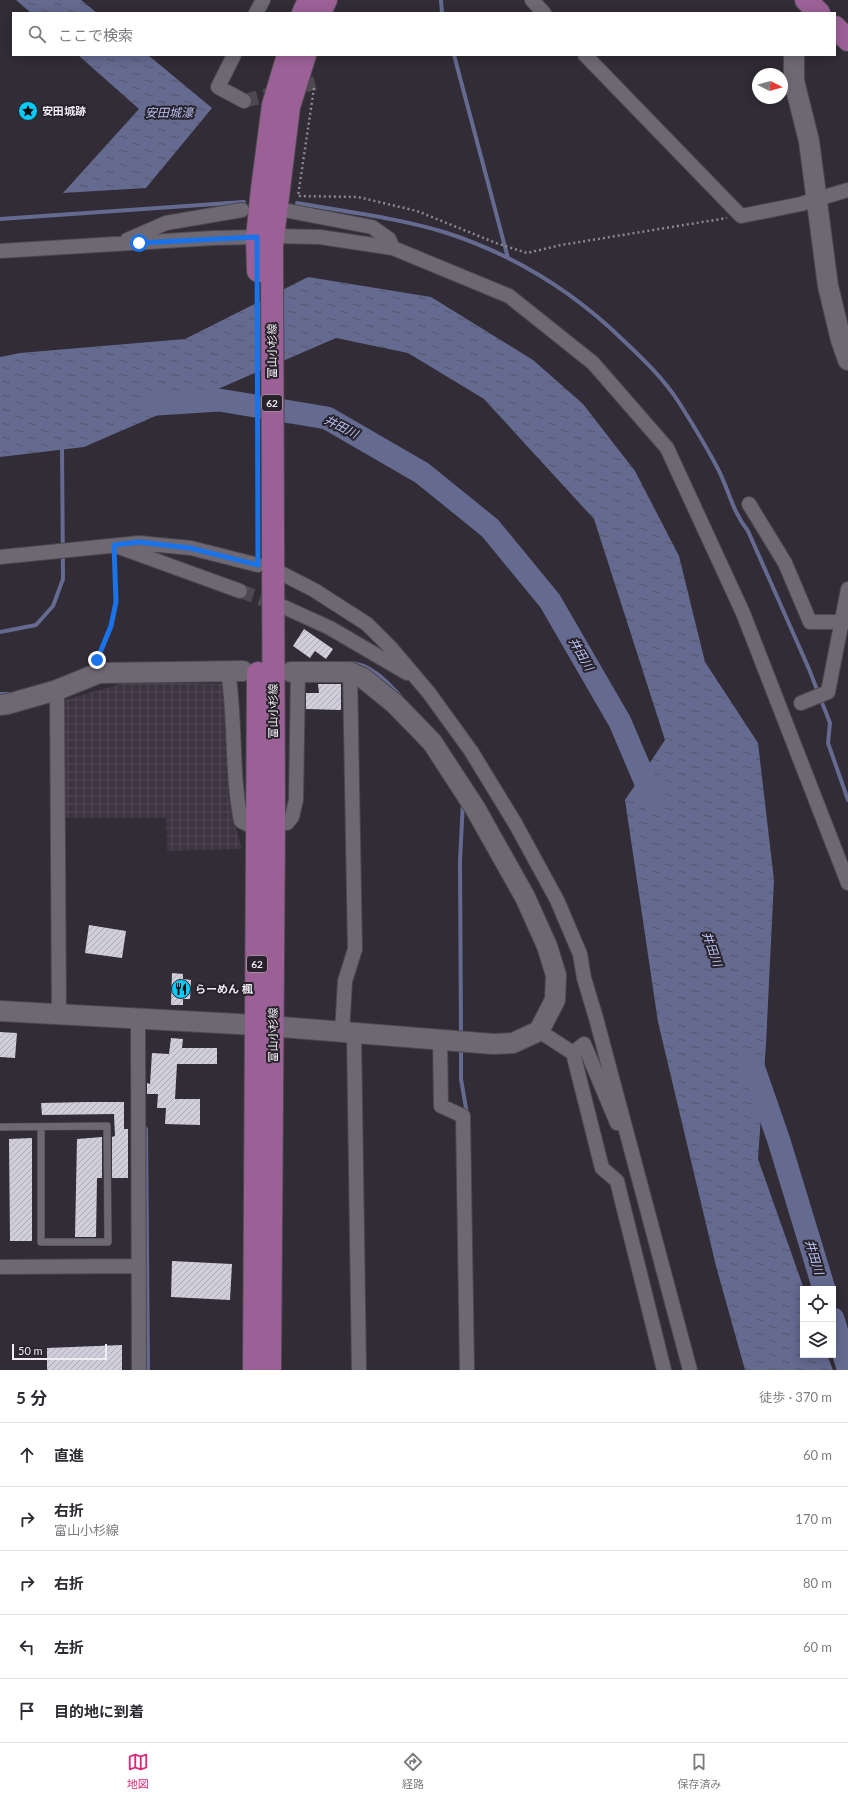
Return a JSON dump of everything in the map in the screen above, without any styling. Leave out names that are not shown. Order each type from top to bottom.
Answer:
[{"type":"main road","points":[[303,12],[309,0]]},
{"type":"main road","points":[[320,12],[326,0]]},
{"type":"main road","points":[[836,28],[848,40]]},
{"type":"main road","name":"富山小杉線","points":[[270,1370],[265,1026],[265,241],[262,189],[273,105],[288,56]]},
{"type":"main road","name":"富山小杉線","points":[[265,241],[278,188],[289,107],[305,56]]},
{"type":"main road","name":"富山小杉線","points":[[254,1370],[265,1026]]},
{"type":"street","points":[[257,12],[263,0]]},
{"type":"street","points":[[532,0],[543,12]]},
{"type":"street","points":[[234,56],[218,87],[244,101]]},
{"type":"street","points":[[586,56],[741,216],[801,204],[848,190]]},
{"type":"street","points":[[794,56],[794,81],[809,141],[818,198],[828,286],[841,340],[848,360]]},
{"type":"street","points":[[118,244],[166,223],[242,210]]},
{"type":"street","points":[[289,211],[372,226],[389,239],[393,248]]},
{"type":"street","points":[[0,251],[118,244],[265,241],[320,236],[393,248],[508,296],[593,362],[667,448],[742,614],[848,883]]},
{"type":"street","points":[[749,504],[785,563],[810,622],[845,622]]},
{"type":"street","points":[[0,556],[139,542],[190,548],[265,563],[314,590],[367,624],[391,648],[417,678],[471,751],[515,823],[557,900],[580,954],[584,978],[690,1370]]},
{"type":"street","points":[[114,545],[240,591]]},
{"type":"street","points":[[801,703],[828,692],[845,622],[848,589]]},
{"type":"street","points":[[284,607],[330,628],[417,678]]},
{"type":"street","points":[[0,705],[57,690],[99,673],[236,671],[232,699],[236,796],[241,821],[247,824],[287,823],[292,817],[296,800],[295,672],[350,672],[363,678],[395,704],[432,742],[475,808],[525,897],[547,946],[556,975],[555,1000],[539,1031],[513,1043],[493,1044],[265,1026],[0,1011]]},
{"type":"street","points":[[350,672],[355,948],[345,981],[359,1370]]},
{"type":"street","points":[[57,690],[59,1014]]},
{"type":"street","points":[[138,1018],[139,1370]]},
{"type":"street","points":[[539,1031],[573,1053],[602,1168],[617,1181],[664,1370]]},
{"type":"street","points":[[440,1040],[441,1106],[463,1116],[467,1370]]},
{"type":"street","points":[[573,1053],[584,1044],[615,1121],[628,1138]]},
{"type":"street","points":[[0,1267],[139,1266]]},
{"type":"lane","points":[[0,1127],[107,1126],[108,1242],[41,1242],[41,1127]]},
{"type":"path","points":[[315,83],[298,196],[358,198],[417,211],[496,244],[527,253],[561,245],[741,216]]},
{"type":"path","points":[[99,673],[97,660],[111,626],[116,602],[114,545]]},
{"type":"shaded area","points":[[127,682],[226,684],[228,794],[232,816],[242,849],[167,851],[166,818],[62,818],[62,701]]},
{"type":"water","points":[[16,0],[81,0],[96,12],[30,12]]},
{"type":"water","name":"安田城濠","points":[[79,56],[149,56],[212,108],[146,188],[63,193],[139,109]]},
{"type":"water","points":[[308,277],[431,297],[533,360],[583,404],[635,471],[679,556],[705,662],[758,743],[774,880],[766,1044],[758,1159],[803,1286],[800,1286],[800,1358],[828,1358],[833,1370],[745,1370],[716,1266],[658,1022],[625,800],[665,740],[594,519],[484,399],[408,353],[336,338],[84,447],[0,457],[0,357],[20,353],[185,339]]},
{"type":"building","points":[[304,629],[333,649],[326,659],[315,651],[310,658],[293,646]]},
{"type":"building","points":[[318,684],[341,684],[341,710],[306,709],[306,693],[319,693]]},
{"type":"building","points":[[89,925],[126,931],[122,958],[85,953]]},
{"type":"building","name":"らーめん 楓","points":[[172,973],[183,974],[183,979],[191,980],[190,999],[183,999],[183,1005],[171,1005]]},
{"type":"building","points":[[0,1032],[17,1033],[15,1058],[0,1057]]},
{"type":"building","points":[[171,1038],[183,1039],[182,1048],[217,1048],[217,1064],[177,1064],[175,1099],[200,1099],[200,1125],[165,1124],[166,1108],[157,1108],[158,1094],[147,1094],[147,1083],[150,1084],[152,1053],[169,1054]]},
{"type":"building","points":[[124,1102],[124,1129],[128,1129],[128,1178],[112,1178],[112,1137],[115,1136],[114,1114],[42,1115],[41,1103]]},
{"type":"building","points":[[102,1137],[102,1178],[97,1178],[96,1237],[75,1237],[77,1139]]},
{"type":"building","points":[[32,1138],[32,1241],[10,1241],[9,1139]]},
{"type":"building","points":[[172,1261],[232,1264],[230,1300],[171,1297]]},
{"type":"building","points":[[122,1345],[122,1370],[47,1370],[47,1348]]},
{"type":"waterway","points":[[441,0],[442,12]]},
{"type":"waterway","points":[[454,56],[508,258]]},
{"type":"waterway","points":[[0,219],[244,202]]},
{"type":"waterway","points":[[297,203],[410,223],[447,233],[496,252],[542,277],[585,307],[605,323],[666,384],[699,435],[718,469],[734,508],[748,531],[809,669],[830,723],[828,743],[848,800]]},
{"type":"waterway","name":"井田川","points":[[157,404],[219,400],[327,418],[422,473],[490,528],[550,601],[620,722],[654,802]]},
{"type":"waterway","points":[[0,632],[36,625],[53,606],[63,579],[62,445]]},
{"type":"waterway","points":[[348,663],[371,669],[384,679],[401,697]]},
{"type":"waterway","points":[[0,694],[12,694]]},
{"type":"waterway","points":[[461,1037],[460,861],[463,801]]},
{"type":"waterway","points":[[461,1047],[461,1079],[467,1114]]},
{"type":"waterway","name":"井田川","points":[[753,1066],[779,1141],[823,1286]]},
{"type":"waterway","points":[[146,1129],[148,1370]]},
{"type":"waterway","name":"井田川","points":[[834,1322],[848,1368]]},
{"type":"tunnel","points":[[244,101],[315,83]]},
{"type":"tunnel","points":[[240,591],[279,605]]},
{"type":"place","name":"安田城跡","points":[[28,111]]},
{"type":"place","name":"らーめん 楓","points":[[181,989]]},
{"type":"route","points":[[97,660],[111,626],[116,602],[114,545],[139,542],[190,548],[258,565],[257,237],[139,243]]}]
